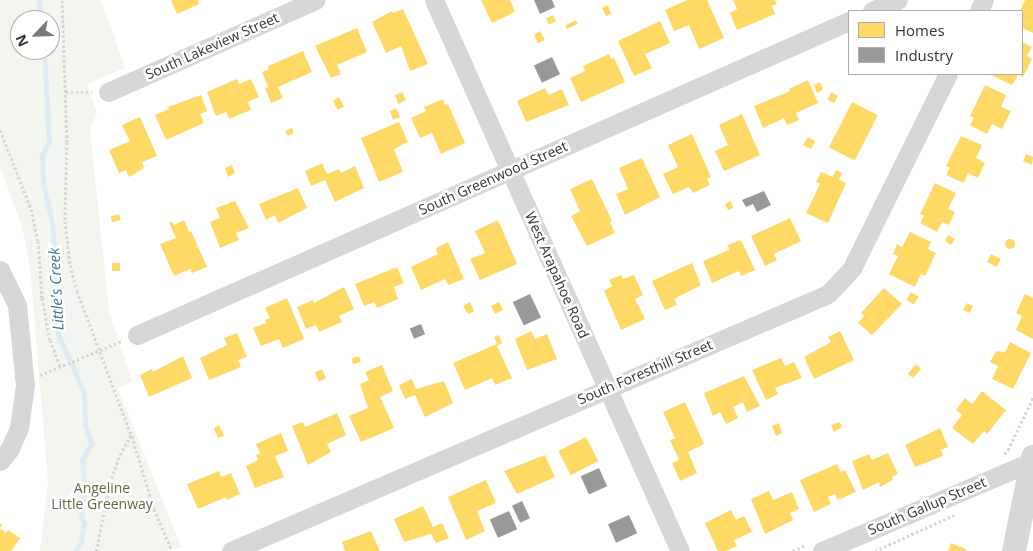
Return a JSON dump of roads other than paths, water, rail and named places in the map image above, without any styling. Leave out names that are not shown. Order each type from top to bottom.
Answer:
[{"type":"street","name":"South Lakeview Street","points":[[108,92],[316,0]]},
{"type":"street","name":"West Arapahoe Road","points":[[434,0],[680,551]]},
{"type":"street","points":[[874,10],[898,0]]},
{"type":"street","name":"South Greenwood Street","points":[[136,335],[848,21]]},
{"type":"street","name":"South Foresthill Street","points":[[231,551],[828,294],[837,287],[852,268],[948,75]]},
{"type":"street","points":[[0,270],[17,305],[25,385],[19,428],[9,450],[0,461]]},
{"type":"street","points":[[1014,551],[1033,460]]},
{"type":"street","name":"South Gallup Street","points":[[822,551],[1033,460]]},
{"type":"waterway","name":"Little's Creek","points":[[39,0],[40,10]]},
{"type":"waterway","name":"Little's Creek","points":[[45,60],[49,141],[42,155],[43,182],[53,228],[58,334],[84,393],[85,424],[91,444],[82,460],[85,487],[81,515],[84,523],[81,543],[75,551]]},
{"type":"park label","name":"Angeline Little Greenway","points":[[102,496]]}]
